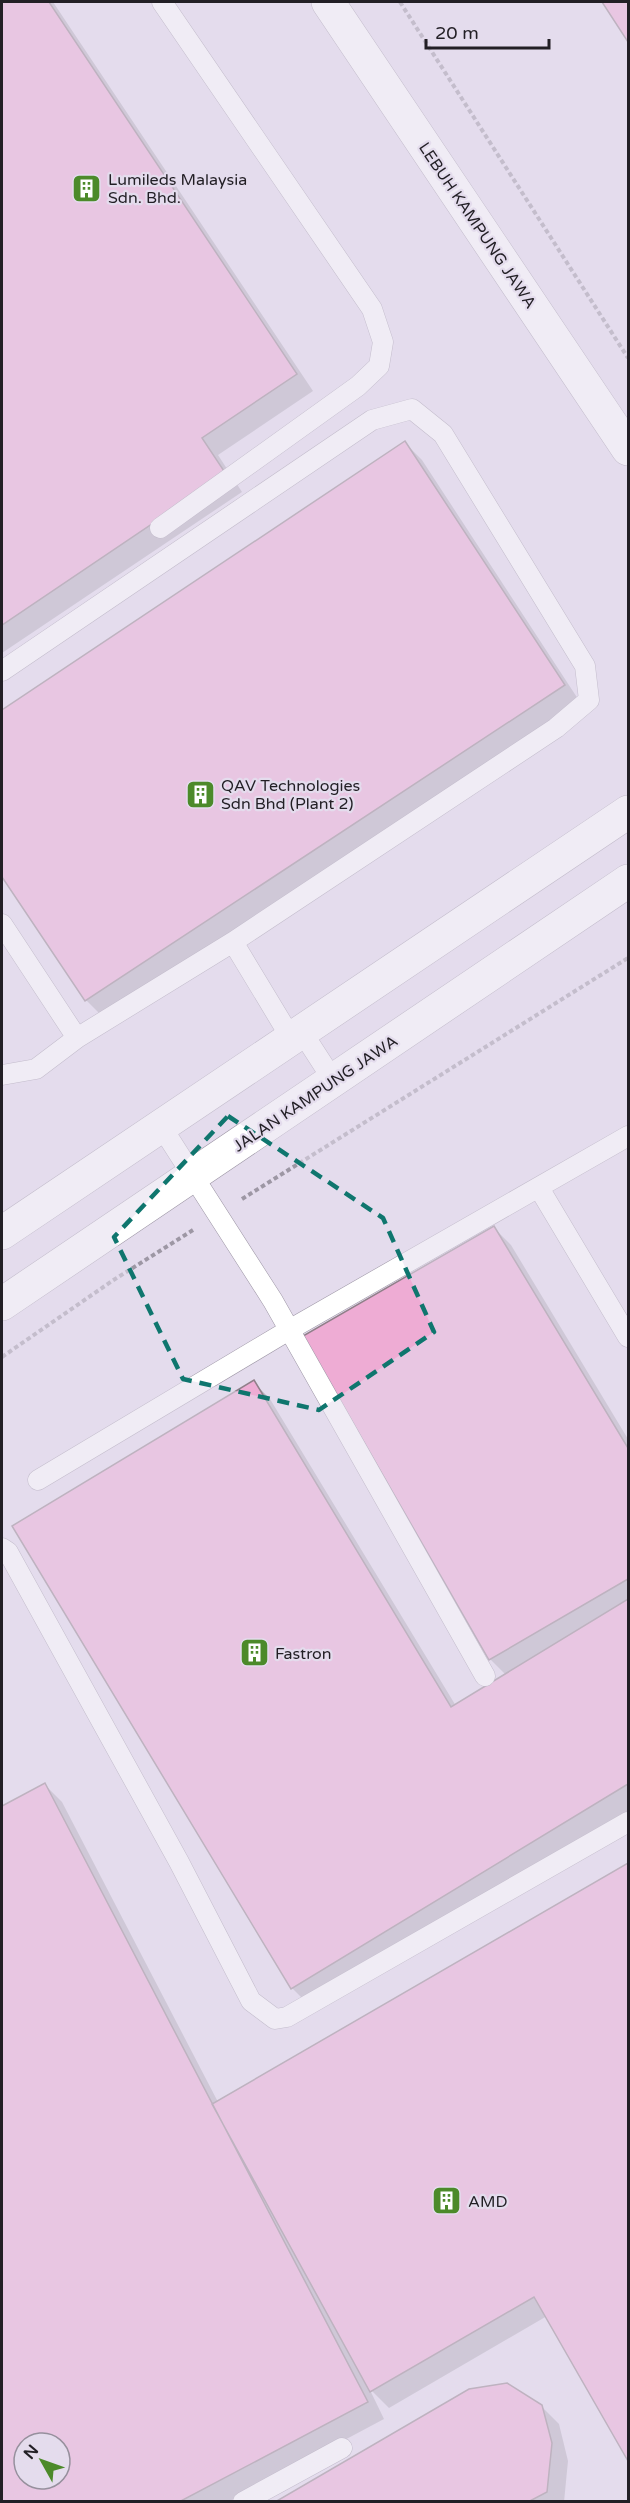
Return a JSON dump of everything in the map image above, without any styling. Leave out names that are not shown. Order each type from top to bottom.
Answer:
[{"type":"street","name":"LEBUH KAMPUNG JAWA","points":[[328,2],[628,448]]},
{"type":"street","points":[[598,832],[628,790]]},
{"type":"street","points":[[2,1233],[628,812]]},
{"type":"street","name":"JALAN KAMPUNG JAWA","points":[[2,1304],[628,881]]},
{"type":"lane","points":[[160,528],[358,386],[379,366],[383,342],[372,309],[162,2]]},
{"type":"lane","points":[[2,671],[372,420],[412,409],[443,434],[585,666],[589,700],[556,728],[233,942],[77,1038],[36,1069],[2,1075]]},
{"type":"lane","points":[[2,924],[77,1038]]},
{"type":"lane","points":[[233,942],[296,1035],[333,1080]]},
{"type":"lane","points":[[161,1126],[273,1300],[485,1676]]},
{"type":"lane","points":[[38,1480],[289,1330],[628,1136]]},
{"type":"lane","points":[[539,1188],[628,1337]]},
{"type":"lane","points":[[2,1548],[8,1552],[168,1841],[251,2001],[275,2019],[287,2017],[628,1822]]},
{"type":"lane","points":[[243,2502],[342,2448]]},
{"type":"path","points":[[400,2],[628,358]]},
{"type":"path","points":[[2,1357],[112,1281],[628,958]]},
{"type":"highlighted area","points":[[228,1116],[383,1218],[434,1332],[319,1410],[183,1379],[114,1237]]},
{"type":"building","name":"Lumileds Malaysia Sdn. Bhd.","points":[[2,2],[49,2],[297,374],[202,438],[226,474],[2,625]]},
{"type":"building","points":[[602,2],[628,2],[628,42]]},
{"type":"building","name":"QAV Technologies Sdn Bhd (Plant 2)","points":[[405,441],[565,685],[85,1001],[2,877],[2,710]]},
{"type":"building","points":[[494,1226],[628,1448],[628,1579],[489,1660],[303,1336]]},
{"type":"building","name":"Fastron","points":[[254,1380],[451,1707],[628,1599],[628,1784],[291,1989],[12,1526]]},
{"type":"building","points":[[45,1783],[368,2402],[179,2502],[2,2502],[2,1806]]},
{"type":"building","name":"AMD","points":[[628,1863],[628,2461],[534,2297],[370,2392],[212,2104]]},
{"type":"building","points":[[507,2383],[542,2405],[552,2443],[547,2492],[528,2502],[275,2502],[469,2389]]},
{"type":"place","name":"Lumileds Malaysia Sdn. Bhd.","points":[[87,188]]},
{"type":"place","name":"QAV Technologies Sdn Bhd (Plant 2)","points":[[200,794]]},
{"type":"place","name":"Fastron","points":[[254,1653]]},
{"type":"place","name":"AMD","points":[[447,2201]]}]
